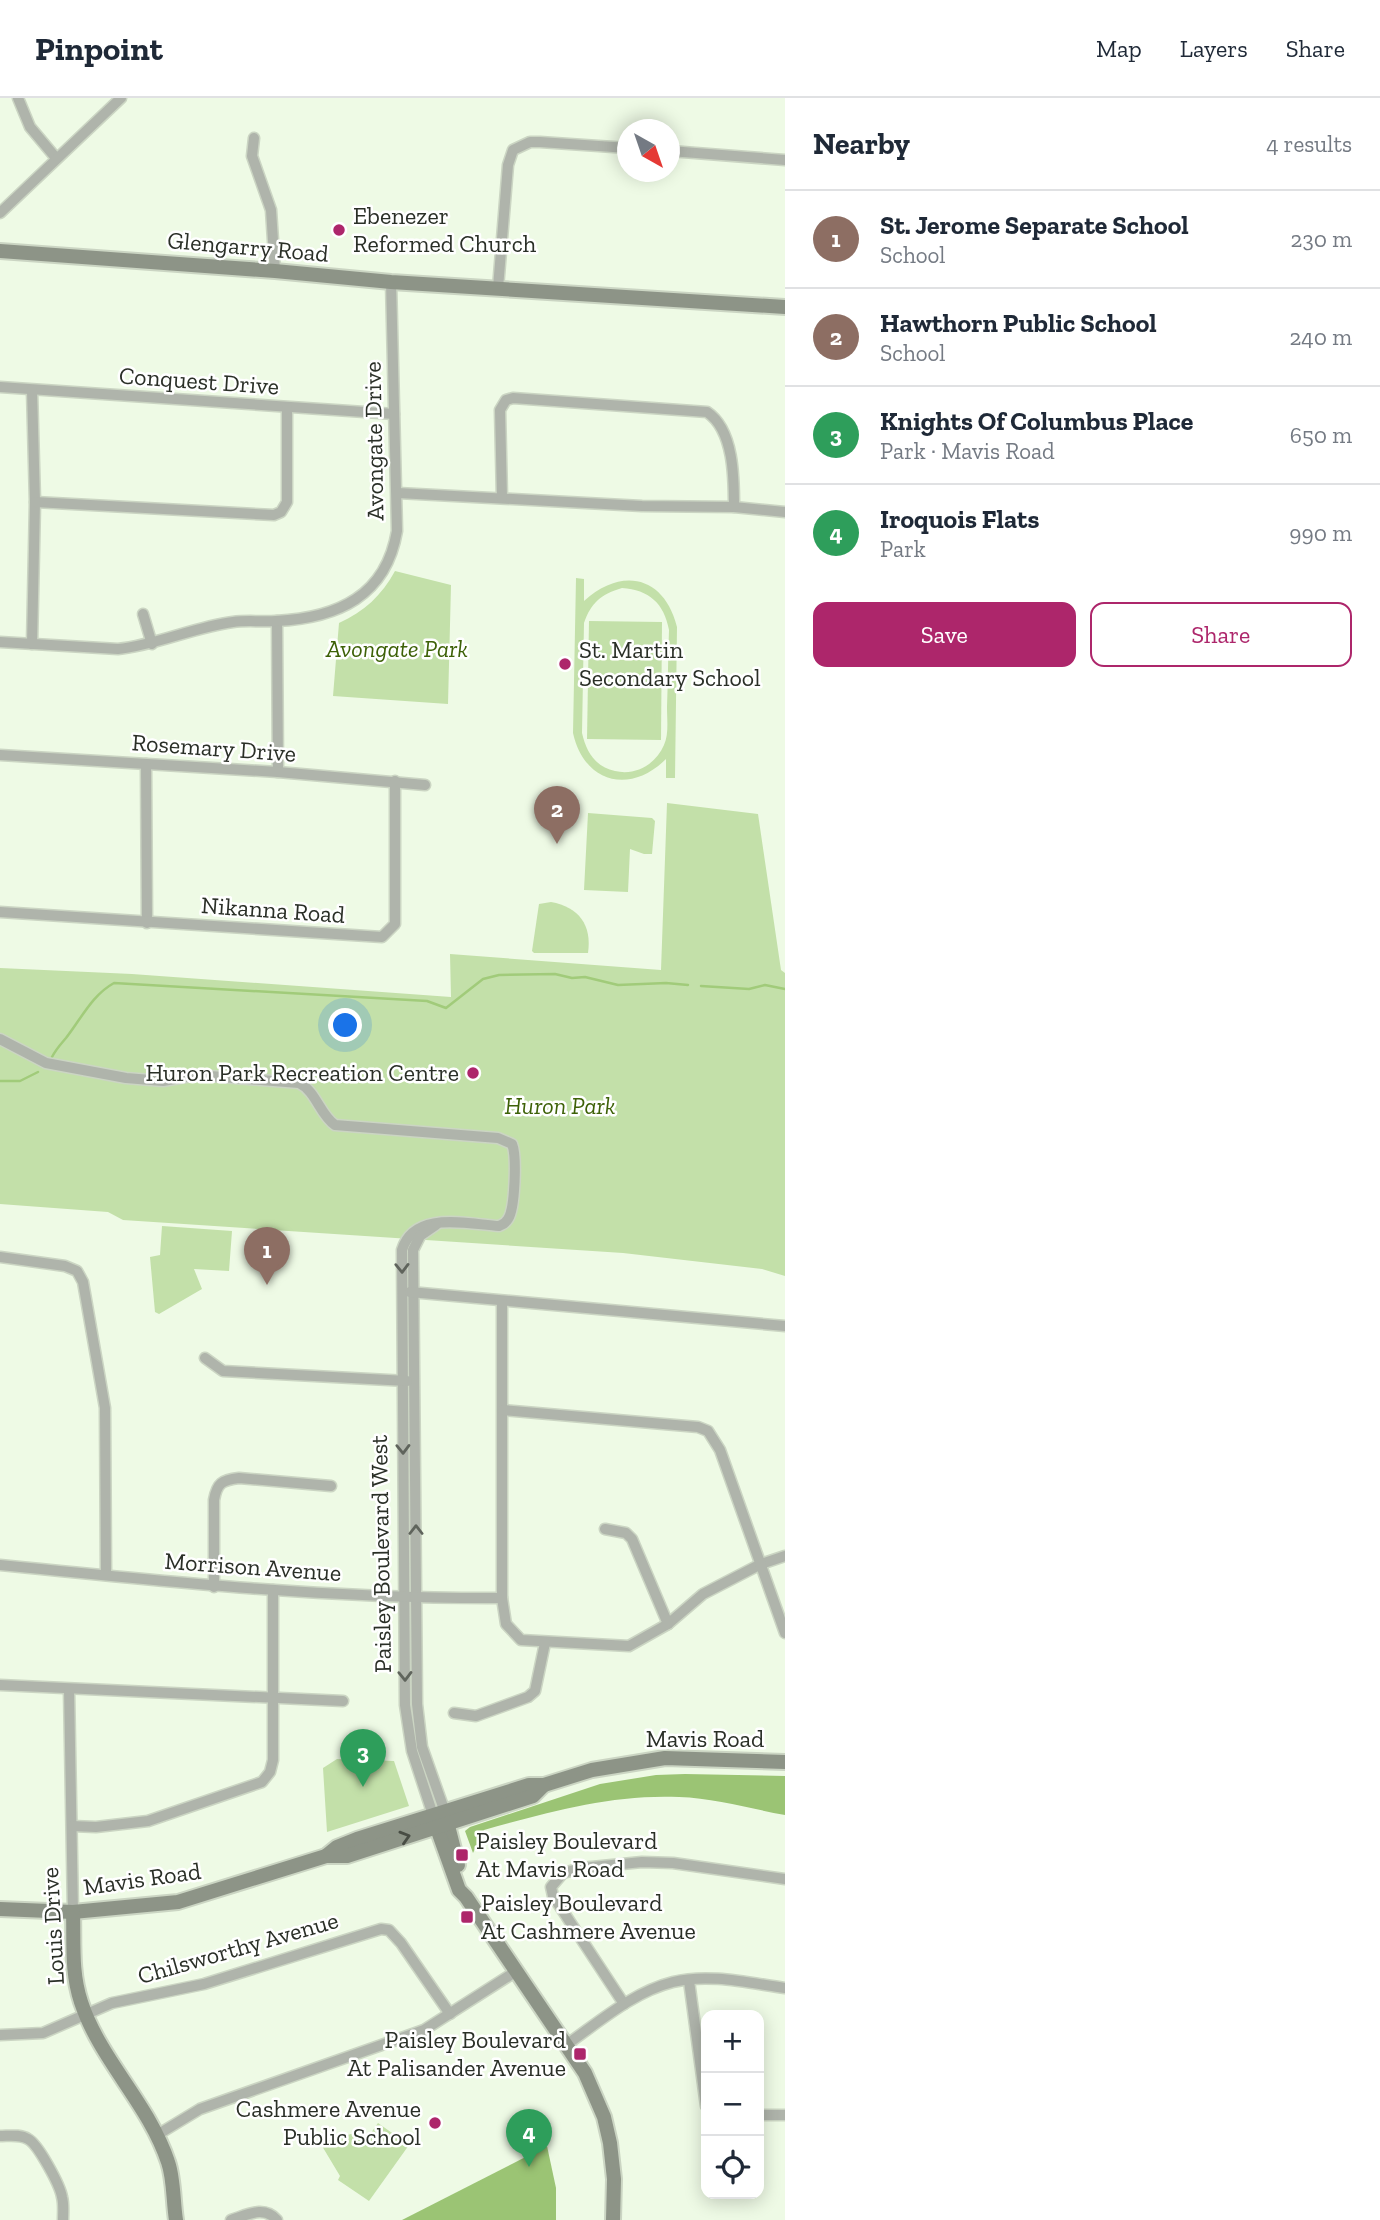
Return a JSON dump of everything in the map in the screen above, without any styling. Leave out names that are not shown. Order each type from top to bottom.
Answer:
[{"type":"street","points":[[18,98],[30,127],[56,159]]},
{"type":"street","points":[[0,213],[121,98]]},
{"type":"street","points":[[254,138],[252,156],[271,210],[275,271]]},
{"type":"street","points":[[498,288],[508,165],[513,150],[530,142],[617,147]]},
{"type":"street","points":[[680,152],[785,160]]},
{"type":"street","name":"Glengarry Road","points":[[0,251],[391,282],[785,307]]},
{"type":"street","name":"Avongate Drive","points":[[0,642],[118,649],[152,645],[231,622],[311,617],[342,609],[358,599],[375,583],[388,562],[395,541],[398,493],[391,282]]},
{"type":"street","name":"Conquest Drive","points":[[0,387],[394,414]]},
{"type":"street","points":[[32,390],[32,644]]},
{"type":"street","points":[[502,498],[500,410],[506,400],[513,398],[706,412],[716,418],[732,458],[734,507]]},
{"type":"street","points":[[34,502],[274,515],[281,512],[287,502],[287,408]]},
{"type":"street","points":[[398,493],[642,506],[734,507],[785,512]]},
{"type":"street","points":[[143,614],[152,645]]},
{"type":"street","points":[[277,621],[278,772]]},
{"type":"street","name":"Rosemary Drive","points":[[0,755],[278,772],[425,785]]},
{"type":"street","points":[[146,764],[148,923]]},
{"type":"street","name":"Nikanna Road","points":[[0,912],[382,937],[395,925],[394,781]]},
{"type":"street","name":"Paisley Boulevard West","points":[[0,1040],[46,1063],[126,1078],[163,1081],[194,1075],[299,1083],[307,1088],[331,1123],[342,1127],[498,1138],[508,1141],[513,1147],[515,1156],[509,1219],[499,1226],[440,1223],[421,1226],[406,1240],[402,1255],[408,1292],[415,1381],[419,1727],[440,1820]]},
{"type":"street","points":[[0,1257],[65,1266],[77,1271],[83,1282],[105,1408],[106,1575]]},
{"type":"street","points":[[408,1292],[785,1326]]},
{"type":"street","name":"Paisley Boulevard West","points":[[408,1292],[402,1381],[405,1705],[409,1735],[466,1886],[466,1897],[585,2073],[604,2117],[612,2167],[613,2220]]},
{"type":"street","points":[[502,1301],[502,1598],[506,1624],[521,1640],[629,1646],[668,1624],[703,1594],[761,1564],[785,1556]]},
{"type":"street","points":[[205,1358],[223,1371],[415,1381]]},
{"type":"street","points":[[503,1409],[698,1427],[708,1431],[720,1450],[785,1633]]},
{"type":"street","points":[[214,1587],[214,1500],[216,1487],[220,1483],[239,1478],[331,1486]]},
{"type":"street","points":[[605,1530],[626,1533],[632,1539],[668,1624]]},
{"type":"street","name":"Morrison Avenue","points":[[0,1565],[214,1587],[417,1598],[502,1598]]},
{"type":"street","points":[[72,1826],[96,1827],[148,1821],[246,1790],[262,1782],[270,1772],[273,1760],[273,1590]]},
{"type":"street","points":[[454,1713],[476,1716],[528,1697],[535,1690],[545,1643]]},
{"type":"street","points":[[0,1685],[271,1700],[343,1701]]},
{"type":"street","name":"Louis Drive","points":[[69,1689],[74,1967],[86,2015],[157,2135],[169,2164],[176,2220]]},
{"type":"street","name":"Mavis Road","points":[[0,1909],[73,1912],[177,1902],[326,1856],[337,1847],[533,1796],[544,1785],[592,1770],[665,1758],[785,1762]]},
{"type":"street","points":[[624,2004],[553,1896],[551,1887],[563,1874],[582,1868],[642,1862],[673,1863],[785,1879]]},
{"type":"street","name":"Chilsworthy Avenue","points":[[0,2035],[43,2034],[112,2003],[204,1984],[381,1929],[389,1930],[401,1943],[450,2014]]},
{"type":"street","points":[[157,2135],[200,2109],[424,2030],[515,1972]]},
{"type":"street","points":[[566,2045],[624,2004],[673,1982],[723,1980],[785,1988]]},
{"type":"street","points":[[689,1981],[702,2073]]},
{"type":"street","points":[[764,2115],[785,2115]]},
{"type":"street","points":[[0,2136],[19,2136],[34,2144],[63,2198],[63,2220]]},
{"type":"street","points":[[231,2220],[261,2211],[277,2220]]},
{"type":"green space","name":"Avongate Park","points":[[395,571],[451,585],[448,704],[333,696],[339,623],[372,602]]},
{"type":"green space","points":[[576,578],[584,579],[584,601],[612,583],[639,582],[652,587],[671,610],[677,627],[675,778],[666,778],[666,759],[638,777],[624,780],[598,773],[587,763],[573,733]],"holes":[[[622,588],[632,589],[654,600],[667,621],[667,731],[666,741],[651,763],[638,770],[623,772],[608,769],[597,762],[589,752],[582,733],[584,623],[590,610],[603,596]]]},
{"type":"green space","points":[[589,621],[662,622],[661,740],[587,739]]},
{"type":"green space","name":"Huron Park","points":[[667,803],[758,814],[781,970],[785,973],[785,1276],[762,1269],[623,1253],[123,1220],[108,1212],[0,1204],[0,968],[132,974],[451,997],[450,954],[661,970]]},
{"type":"green space","points":[[588,813],[652,818],[655,821],[652,854],[630,849],[628,892],[584,890]]},
{"type":"green space","points":[[551,902],[569,908],[582,919],[588,934],[588,953],[532,951],[539,904]]},
{"type":"green space","points":[[162,1226],[232,1231],[229,1271],[194,1269],[202,1289],[159,1314],[155,1312],[150,1257],[160,1255]]},
{"type":"green space","points":[[337,1759],[394,1761],[409,1806],[327,1832],[323,1768]]},
{"type":"green space","points":[[656,1775],[785,1776],[785,1815],[706,1799],[629,1798],[581,1806],[484,1830],[473,1853],[465,1831],[470,1827],[600,1784]]},
{"type":"green space","points":[[378,2123],[409,2145],[369,2201],[338,2180],[340,2176],[322,2146],[324,2142],[361,2131],[366,2140]]},
{"type":"green space","points":[[547,2146],[556,2188],[556,2220],[402,2220]]},
{"type":"waterway","points":[[52,1057],[93,1001],[114,983],[427,1001],[446,1008],[483,979],[499,975],[555,974],[572,978],[585,977],[618,985],[688,985]]},
{"type":"waterway","points":[[701,986],[749,989],[765,985],[785,989]]},
{"type":"waterway","points":[[0,1081],[20,1081],[38,1072]]},
{"type":"place","name":"Ebenezer Reformed Church","points":[[339,230]]},
{"type":"place","name":"St. Martin Secondary School","points":[[565,664]]},
{"type":"place","name":"Hawthorn Public School","points":[[557,844]]},
{"type":"place","name":"Huron Park Recreation Centre","points":[[473,1073]]},
{"type":"place","name":"St. Jerome Separate School","points":[[267,1285]]},
{"type":"place","name":"Knights Of Columbus Place","points":[[363,1787]]},
{"type":"place","name":"Paisley Boulevard At Mavis Road","points":[[462,1855]]},
{"type":"place","name":"Paisley Boulevard At Cashmere Avenue","points":[[467,1917]]},
{"type":"place","name":"Paisley Boulevard At Palisander Avenue","points":[[580,2054]]},
{"type":"place","name":"Cashmere Avenue Public School","points":[[435,2123]]},
{"type":"place","name":"Iroquois Flats","points":[[529,2167]]}]
